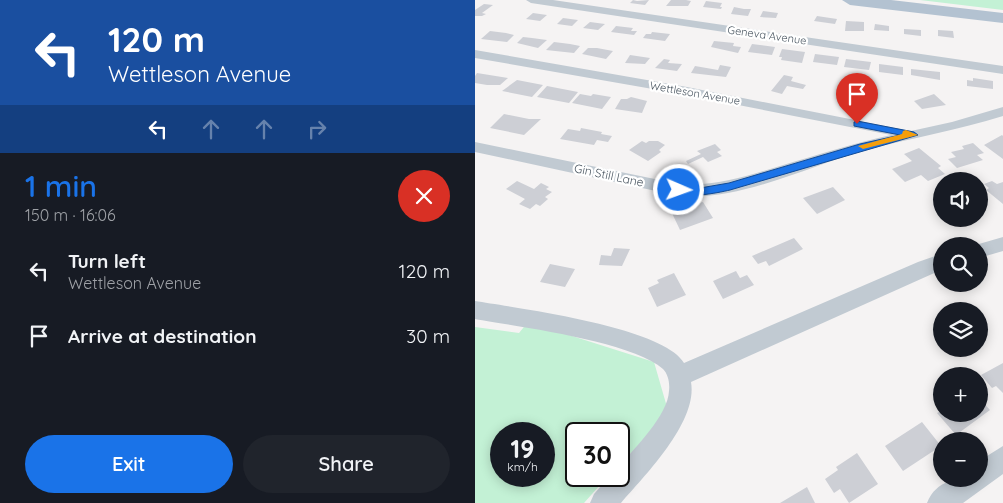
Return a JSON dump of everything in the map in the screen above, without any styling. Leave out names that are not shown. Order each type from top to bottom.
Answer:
[{"type":"main road","points":[[850,0],[1003,18]]},
{"type":"street","name":"Geneva Avenue","points":[[531,0],[1003,70]]},
{"type":"street","name":"Wettleson Avenue","points":[[475,54],[687,91],[914,135]]},
{"type":"street","name":"Gin Still Lane","points":[[475,147],[679,190],[700,192],[730,187],[864,146],[963,124],[1003,111]]},
{"type":"street","points":[[988,249],[1003,244]]},
{"type":"street","points":[[679,376],[933,264]]},
{"type":"street","points":[[475,310],[565,326],[635,344],[658,353],[671,362],[679,376],[681,393],[674,412],[655,442],[603,503]]},
{"type":"street","points":[[988,470],[1003,459]]},
{"type":"street","points":[[940,503],[963,487]]},
{"type":"green space","points":[[920,0],[1003,0],[1003,10]]},
{"type":"green space","points":[[528,322],[654,362],[669,414],[630,454],[630,422],[565,422],[565,487],[598,487],[584,503],[475,503],[475,327],[519,333]]},
{"type":"building","points":[[633,0],[649,0],[645,5],[630,3]]},
{"type":"building","points":[[671,0],[691,1],[688,6],[666,6]]},
{"type":"building","points":[[706,1],[722,3],[720,7],[722,7],[721,9],[703,7]]},
{"type":"building","points":[[484,4],[493,5],[482,13],[486,14],[475,16],[475,10]]},
{"type":"building","points":[[734,7],[751,9],[748,16],[731,14]]},
{"type":"building","points":[[763,11],[778,13],[776,18],[760,17]]},
{"type":"building","points":[[533,13],[547,15],[540,21],[526,19]]},
{"type":"building","points":[[817,16],[837,19],[835,24],[814,21]]},
{"type":"building","points":[[563,18],[578,20],[572,26],[557,24]]},
{"type":"building","points":[[846,21],[864,22],[864,31],[845,31]]},
{"type":"building","points":[[590,22],[605,24],[598,30],[583,28]]},
{"type":"building","points":[[875,24],[889,26],[889,31],[874,30]]},
{"type":"building","points":[[616,26],[633,28],[631,31],[637,31],[634,35],[611,32]]},
{"type":"building","points":[[904,29],[921,30],[921,36],[904,34]]},
{"type":"building","points":[[938,30],[953,31],[954,38],[938,36]]},
{"type":"building","points":[[490,31],[514,35],[507,42],[481,39]]},
{"type":"building","points":[[652,32],[670,34],[665,41],[643,38],[646,34],[651,34]]},
{"type":"building","points":[[523,37],[547,40],[538,48],[517,43]]},
{"type":"building","points":[[714,41],[734,43],[733,46],[741,47],[738,53],[711,47]]},
{"type":"building","points":[[554,42],[580,46],[574,53],[546,50]]},
{"type":"building","points":[[752,44],[775,47],[772,55],[748,52]]},
{"type":"building","points":[[588,48],[613,51],[606,59],[582,54]]},
{"type":"building","points":[[782,49],[805,52],[802,63],[781,60],[782,57],[779,57]]},
{"type":"building","points":[[815,54],[839,57],[837,65],[813,62]]},
{"type":"building","points":[[630,55],[650,58],[645,64],[625,63]]},
{"type":"building","points":[[664,59],[670,60],[668,63],[682,64],[677,71],[655,68]]},
{"type":"building","points":[[846,59],[871,62],[869,70],[844,67]]},
{"type":"building","points":[[879,64],[903,67],[903,75],[879,72]]},
{"type":"building","points":[[720,65],[731,67],[726,77],[691,73],[695,66],[718,70]]},
{"type":"building","points":[[911,69],[940,72],[940,80],[911,75]]},
{"type":"building","points":[[477,73],[508,78],[500,85],[487,85],[475,83]]},
{"type":"building","points":[[784,75],[793,77],[791,81],[806,85],[803,89],[787,86],[782,94],[771,91]]},
{"type":"building","points":[[973,78],[993,81],[993,89],[967,86],[967,80],[973,81]]},
{"type":"building","points":[[517,80],[543,85],[532,97],[502,91]]},
{"type":"building","points":[[547,86],[578,92],[569,103],[537,97]]},
{"type":"building","points":[[580,94],[611,97],[602,109],[572,103]]},
{"type":"building","points":[[934,94],[946,105],[922,109],[914,101]]},
{"type":"building","points":[[631,97],[647,101],[642,113],[615,109],[621,99]]},
{"type":"building","points":[[504,114],[529,119],[541,119],[524,135],[490,128]]},
{"type":"building","points":[[581,128],[612,136],[608,142],[597,140],[594,145],[560,139],[568,129],[580,131]]},
{"type":"building","points":[[1003,136],[1003,159],[984,145]]},
{"type":"building","points":[[642,141],[646,143],[658,141],[665,145],[659,150],[661,152],[648,161],[629,150]]},
{"type":"building","points":[[973,143],[984,153],[977,155],[983,160],[957,168],[948,159],[956,157],[951,152],[964,149],[962,146]]},
{"type":"building","points":[[715,144],[721,150],[717,152],[722,156],[708,162],[703,157],[688,164],[686,161],[701,154],[697,151]]},
{"type":"building","points":[[919,148],[941,166],[938,168],[943,172],[933,172],[933,179],[928,181],[921,175],[905,182],[892,169],[912,161],[904,154]]},
{"type":"building","points":[[517,181],[534,189],[541,183],[549,187],[546,189],[552,192],[545,197],[548,199],[540,206],[536,204],[530,209],[519,204],[525,199],[506,189]]},
{"type":"building","points":[[992,181],[997,184],[1003,182],[1003,204],[988,192],[988,182]]},
{"type":"building","points":[[833,187],[845,200],[817,214],[803,198]]},
{"type":"building","points":[[703,202],[713,218],[680,230],[671,211]]},
{"type":"building","points":[[794,238],[803,249],[769,266],[766,261],[758,264],[752,256]]},
{"type":"building","points":[[614,248],[630,249],[622,266],[599,265],[601,255],[611,256]]},
{"type":"building","points":[[550,264],[575,269],[565,287],[540,282]]},
{"type":"building","points":[[736,271],[740,278],[747,275],[754,285],[723,299],[713,281]]},
{"type":"building","points":[[674,273],[686,295],[657,307],[648,288],[659,283],[657,280]]},
{"type":"building","points":[[1003,363],[1003,393],[996,386],[992,388],[988,383],[988,371]]},
{"type":"building","points":[[922,422],[933,436],[933,451],[903,471],[885,446]]},
{"type":"building","points":[[945,422],[974,422],[960,432],[953,432]]},
{"type":"building","points":[[857,453],[878,484],[849,503],[840,489],[834,493],[825,479],[838,470],[836,467]]},
{"type":"building","points":[[807,487],[815,503],[780,503]]},
{"type":"slow traffic","points":[[863,146],[914,135],[906,133]]},
{"type":"route","points":[[679,190],[700,192],[730,187],[764,175],[864,146],[914,135],[857,124]]}]
